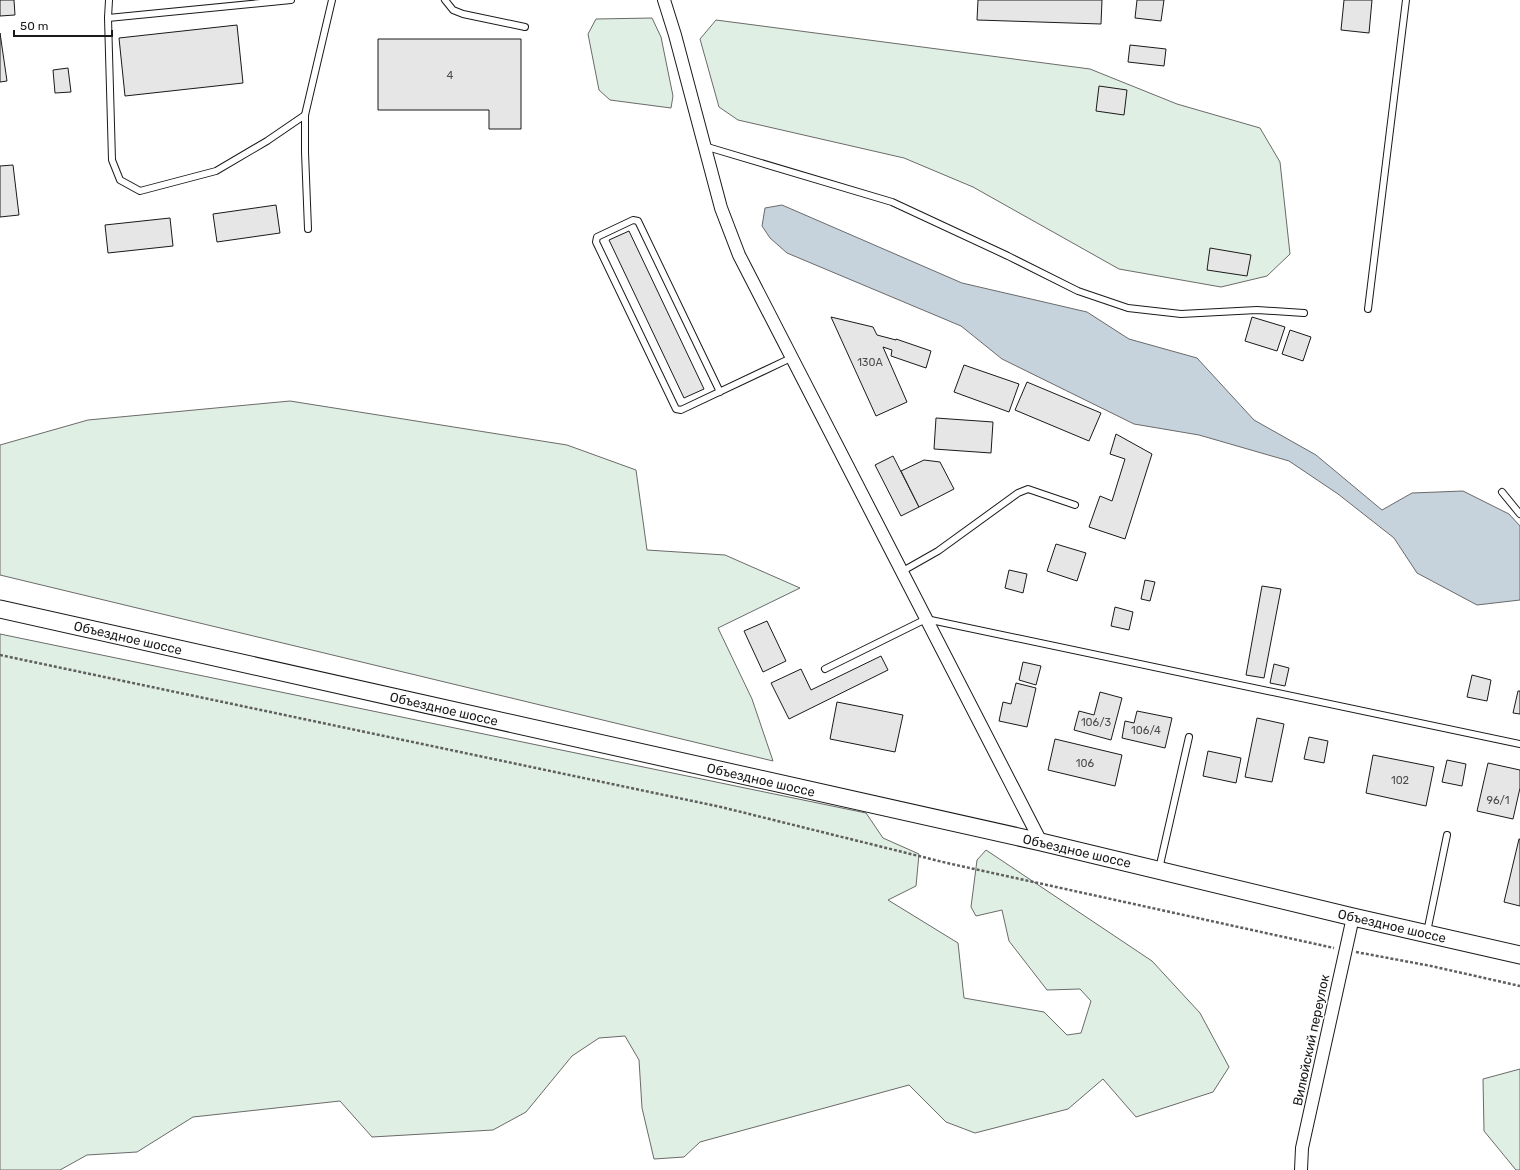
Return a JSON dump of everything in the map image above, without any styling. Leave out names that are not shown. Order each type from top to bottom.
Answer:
[{"type":"main road","name":"Объездное шоссе","points":[[0,609],[1041,842],[1353,917],[1520,955]]},
{"type":"street","points":[[664,0],[675,35],[721,208],[739,255],[1041,842]]},
{"type":"street","name":"Вилюйский переулок","points":[[1301,1170],[1302,1148],[1353,917]]},
{"type":"lane","points":[[109,0],[108,18],[112,160],[120,180],[140,191],[216,171],[267,141],[305,115]]},
{"type":"lane","points":[[108,18],[291,0]]},
{"type":"lane","points":[[308,230],[305,115],[332,0]]},
{"type":"lane","points":[[445,0],[452,10],[463,14],[525,27]]},
{"type":"lane","points":[[1368,309],[1406,0]]},
{"type":"lane","points":[[704,146],[892,202],[1008,256],[1078,291],[1128,308],[1181,314],[1257,310],[1304,313]]},
{"type":"lane","points":[[720,392],[638,221],[633,220],[597,237],[596,242],[676,409],[681,410],[720,392],[791,358]]},
{"type":"lane","points":[[901,572],[938,551],[1018,493],[1028,489],[1075,505]]},
{"type":"lane","points":[[1502,492],[1520,514]]},
{"type":"lane","points":[[825,669],[926,619],[1520,744]]},
{"type":"lane","points":[[1159,870],[1189,737]]},
{"type":"lane","points":[[1426,934],[1447,835]]},
{"type":"path","points":[[0,656],[721,807],[947,863],[1345,950],[1431,966],[1520,986]]},
{"type":"green space","points":[[652,18],[661,37],[673,96],[671,108],[610,100],[599,90],[588,34],[596,19]]},
{"type":"green space","points":[[716,20],[1090,69],[1177,104],[1260,128],[1280,162],[1290,254],[1267,276],[1221,287],[1119,269],[973,187],[904,158],[738,120],[719,107],[700,39]]},
{"type":"green space","points":[[290,401],[567,445],[636,470],[647,550],[725,555],[800,588],[718,628],[752,699],[773,761],[0,575],[0,445],[88,420]]},
{"type":"green space","points":[[0,634],[866,813],[883,838],[919,854],[916,886],[888,900],[958,943],[964,998],[1044,1012],[1067,1035],[1081,1033],[1091,1001],[1080,989],[1047,990],[1009,941],[1002,910],[976,916],[971,907],[977,860],[986,850],[1152,961],[1200,1013],[1229,1067],[1213,1092],[1136,1117],[1103,1079],[1068,1109],[975,1133],[946,1122],[909,1085],[700,1142],[684,1157],[654,1159],[642,1108],[639,1060],[625,1036],[599,1038],[572,1056],[526,1112],[493,1130],[372,1137],[340,1101],[193,1117],[137,1152],[87,1155],[60,1170],[0,1170]]},
{"type":"green space","points":[[1520,1069],[1520,1170],[1516,1170],[1484,1131],[1483,1079]]},
{"type":"shaded area","points":[[782,205],[962,283],[1087,312],[1129,339],[1197,358],[1254,420],[1316,455],[1382,510],[1412,493],[1463,491],[1509,514],[1520,526],[1520,600],[1477,605],[1417,573],[1394,538],[1338,494],[1289,461],[1199,435],[1134,424],[1002,359],[961,326],[787,253],[770,238],[762,226],[765,208]]},
{"type":"building","points":[[0,0],[14,0],[15,15],[0,16]]},
{"type":"building","points":[[978,0],[1102,0],[1101,24],[977,20]]},
{"type":"building","points":[[1137,0],[1164,0],[1161,21],[1135,18]]},
{"type":"building","points":[[1344,0],[1372,0],[1369,33],[1341,30]]},
{"type":"building","points":[[237,25],[243,83],[125,96],[119,38]]},
{"type":"building","points":[[0,33],[7,81],[0,82]]},
{"type":"building","points":[[378,39],[521,39],[521,129],[489,129],[489,110],[378,110]]},
{"type":"building","points":[[1130,45],[1166,49],[1164,66],[1128,62]]},
{"type":"building","points":[[68,68],[71,92],[55,93],[53,70]]},
{"type":"building","points":[[1099,86],[1127,90],[1124,115],[1096,111]]},
{"type":"building","points":[[13,165],[19,215],[0,217],[0,166]]},
{"type":"building","points":[[276,205],[280,233],[217,242],[213,214]]},
{"type":"building","points":[[170,218],[173,246],[108,253],[105,225]]},
{"type":"building","points":[[629,231],[704,389],[684,398],[609,240]]},
{"type":"building","points":[[1210,248],[1251,255],[1247,276],[1207,270]]},
{"type":"building","points":[[831,317],[873,327],[877,335],[896,339],[931,351],[926,368],[891,356],[892,350],[883,347],[907,402],[876,416]]},
{"type":"building","points":[[1252,317],[1285,327],[1277,351],[1245,341]]},
{"type":"building","points":[[1290,330],[1311,337],[1303,361],[1282,354]]},
{"type":"building","points":[[964,365],[1019,384],[1009,412],[954,392]]},
{"type":"building","points":[[1027,382],[1101,413],[1089,441],[1015,410]]},
{"type":"building","points":[[936,418],[993,422],[991,453],[934,449]]},
{"type":"building","points":[[1116,434],[1152,454],[1125,539],[1089,527],[1100,496],[1112,501],[1125,459],[1110,454]]},
{"type":"building","points":[[893,456],[919,507],[901,516],[875,465]]},
{"type":"building","points":[[924,460],[940,462],[954,489],[919,507],[901,471]]},
{"type":"building","points":[[1056,544],[1086,553],[1077,581],[1047,571]]},
{"type":"building","points":[[1009,570],[1027,574],[1023,593],[1005,588]]},
{"type":"building","points":[[1145,580],[1155,582],[1150,601],[1141,599]]},
{"type":"building","points":[[1262,586],[1281,589],[1264,678],[1246,675]]},
{"type":"building","points":[[1115,607],[1133,612],[1129,630],[1111,626]]},
{"type":"building","points":[[767,621],[786,661],[763,672],[744,631]]},
{"type":"building","points":[[881,656],[888,670],[789,719],[771,683],[801,669],[811,690]]},
{"type":"building","points":[[1023,662],[1041,666],[1036,685],[1019,680]]},
{"type":"building","points":[[1274,664],[1289,668],[1285,686],[1270,683]]},
{"type":"building","points":[[1472,675],[1491,680],[1487,701],[1467,697]]},
{"type":"building","points":[[1016,683],[1036,688],[1027,727],[999,721],[1003,702],[1011,704]]},
{"type":"building","points":[[1518,691],[1520,691],[1520,714],[1513,713]]},
{"type":"building","points":[[1100,692],[1122,698],[1111,740],[1074,730],[1079,711],[1094,715]]},
{"type":"building","points":[[837,702],[903,715],[895,752],[830,739]]},
{"type":"building","points":[[1137,711],[1172,718],[1165,748],[1122,738],[1125,721],[1134,723]]},
{"type":"building","points":[[1257,718],[1284,724],[1272,782],[1245,777]]},
{"type":"building","points":[[1309,737],[1328,741],[1324,763],[1304,759]]},
{"type":"building","points":[[1055,739],[1122,755],[1115,786],[1048,770]]},
{"type":"building","points":[[1208,751],[1241,758],[1236,783],[1203,776]]},
{"type":"building","points":[[1373,755],[1434,767],[1426,806],[1366,793]]},
{"type":"building","points":[[1447,760],[1466,764],[1462,786],[1442,782]]},
{"type":"building","points":[[1488,763],[1520,770],[1520,788],[1513,819],[1477,811]]},
{"type":"building","points":[[1520,839],[1520,906],[1504,902]]}]
